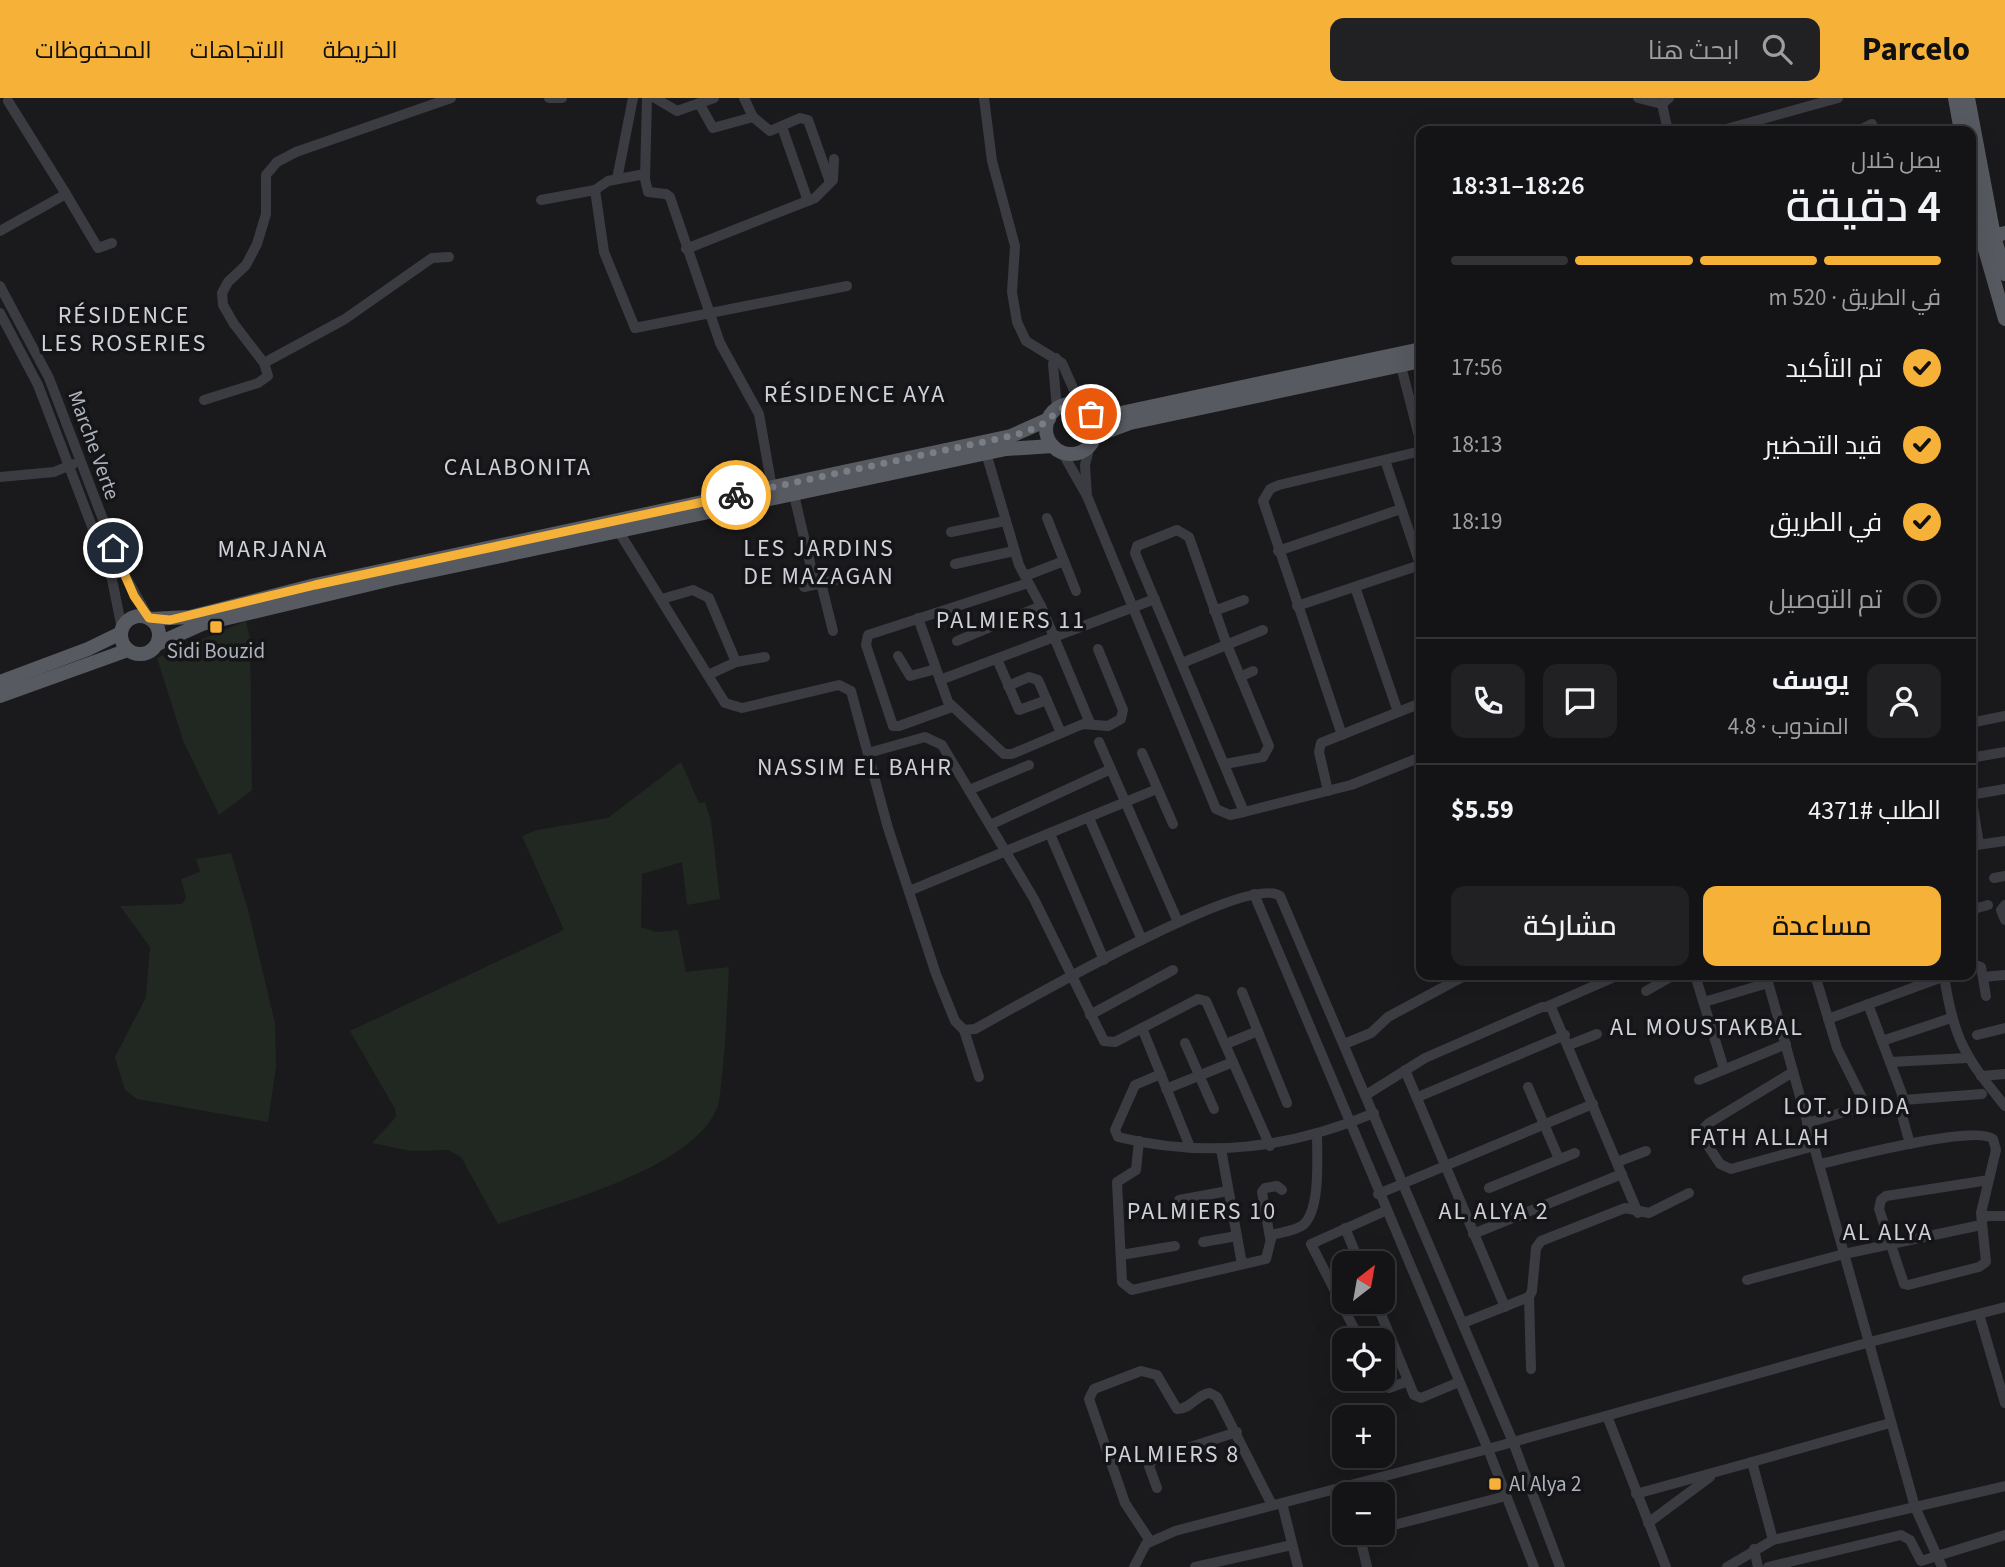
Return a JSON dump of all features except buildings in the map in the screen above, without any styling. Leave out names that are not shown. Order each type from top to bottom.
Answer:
[{"type":"main road","points":[[1955,98],[1960,126]]},
{"type":"main road","points":[[1968,98],[1972,126]]},
{"type":"main road","points":[[1976,154],[1987,231],[2005,319]]},
{"type":"main road","points":[[1976,198],[2005,274]]},
{"type":"main road","points":[[0,682],[88,649],[122,631],[131,618],[190,617],[315,585],[1011,436],[1069,404],[1086,410],[1116,414],[1416,350]]},
{"type":"main road","points":[[0,696],[128,650],[146,653],[156,644],[190,628],[227,618],[986,453],[1022,447],[1077,453],[1093,440],[1130,424],[1416,362]]},
{"type":"main road","points":[[1086,410],[1095,422],[1093,440]]},
{"type":"main road","points":[[1053,414],[1047,430],[1058,449]]},
{"type":"main road","points":[[149,619],[158,631],[156,644]]},
{"type":"main road","points":[[122,631],[122,642],[128,650]]},
{"type":"street","points":[[204,400],[262,382],[268,376],[264,363],[223,305],[222,293],[228,282],[246,265],[257,244],[265,214],[264,185],[270,169],[296,152],[451,98]]},
{"type":"street","points":[[549,98],[562,98]]},
{"type":"street","points":[[617,179],[633,98]]},
{"type":"street","points":[[647,98],[645,174],[649,194],[665,193],[670,197],[725,356],[759,414],[772,488]]},
{"type":"street","points":[[655,98],[677,111],[714,98]]},
{"type":"street","points":[[744,98],[753,117],[770,131],[800,118],[810,121],[830,184]]},
{"type":"street","points":[[984,98],[992,161],[1015,246],[1012,292],[1017,322],[1026,341],[1062,363],[1086,410]]},
{"type":"street","points":[[1638,98],[1665,101],[1668,126]]},
{"type":"street","points":[[1739,126],[1838,98]]},
{"type":"street","points":[[6,101],[98,248],[112,243]]},
{"type":"street","points":[[699,103],[713,128],[753,117]]},
{"type":"street","points":[[782,127],[808,201]]},
{"type":"street","points":[[686,248],[821,195],[830,184],[834,159]]},
{"type":"street","points":[[541,200],[595,190],[617,179],[645,174]]},
{"type":"street","points":[[595,190],[604,252],[634,327],[641,329],[847,286]]},
{"type":"street","points":[[0,232],[66,194]]},
{"type":"street","points":[[264,363],[345,319],[432,258],[449,257]]},
{"type":"street","name":"Marche Verte","points":[[0,286],[49,378],[116,591],[122,631]]},
{"type":"street","name":"Marche Verte","points":[[0,313],[38,385],[128,584],[149,619]]},
{"type":"street","points":[[1053,414],[1053,364],[1056,358]]},
{"type":"street","points":[[1401,366],[1416,424]]},
{"type":"street","points":[[1087,496],[1085,465],[1093,440]]},
{"type":"street","points":[[1058,449],[1087,496],[1213,805],[1225,814],[1244,812],[1328,791],[1379,775],[1416,759]]},
{"type":"street","points":[[1342,735],[1263,506],[1270,489],[1416,452]]},
{"type":"street","points":[[986,453],[1014,551],[1055,637],[1090,723]]},
{"type":"street","points":[[1385,460],[1416,552]]},
{"type":"street","points":[[0,477],[54,472],[74,464]]},
{"type":"street","points":[[794,495],[813,585],[833,631]]},
{"type":"street","points":[[1278,551],[1401,509]]},
{"type":"street","points":[[1047,517],[1076,590]]},
{"type":"street","points":[[951,532],[1005,521]]},
{"type":"street","points":[[1225,764],[1263,757],[1269,749],[1214,611],[1189,537],[1179,530],[1136,548],[1244,812]]},
{"type":"street","points":[[619,532],[722,699],[738,708],[845,686],[852,694],[888,828],[955,1021],[964,1030],[979,1077]]},
{"type":"street","points":[[955,564],[1014,551]]},
{"type":"street","points":[[952,707],[897,727],[890,722],[866,645],[867,638],[871,633],[1026,580],[1064,561]]},
{"type":"street","points":[[1297,606],[1416,568]]},
{"type":"street","points":[[813,585],[841,579]]},
{"type":"street","points":[[1354,587],[1398,712]]},
{"type":"street","points":[[662,599],[693,590],[709,598],[736,663]]},
{"type":"street","points":[[940,680],[1155,599]]},
{"type":"street","points":[[1214,611],[1244,600]]},
{"type":"street","points":[[957,641],[1041,606]]},
{"type":"street","points":[[918,618],[952,707],[982,731],[996,750],[1004,754],[1012,754],[1090,723],[1108,726],[1123,716],[1098,649]]},
{"type":"street","points":[[1182,663],[1263,630]]},
{"type":"street","points":[[898,656],[910,676],[936,668]]},
{"type":"street","points":[[708,675],[736,663],[765,657]]},
{"type":"street","points":[[997,659],[1021,710],[1047,700]]},
{"type":"street","points":[[1240,677],[1253,671]]},
{"type":"street","points":[[1008,686],[1035,678],[1061,733]]},
{"type":"street","points":[[1328,791],[1320,746],[1416,705]]},
{"type":"street","points":[[1976,722],[2005,716]]},
{"type":"street","points":[[868,753],[925,737],[933,738],[942,746],[1034,899],[1101,1038],[1107,1043],[1115,1042],[1202,998],[1226,1044],[1270,1146]]},
{"type":"street","points":[[1099,742],[1178,922]]},
{"type":"street","points":[[1976,757],[2005,752]]},
{"type":"street","points":[[1142,753],[1173,824]]},
{"type":"street","points":[[969,790],[1029,765]]},
{"type":"street","points":[[990,825],[1111,769]]},
{"type":"street","points":[[909,891],[1157,789]]},
{"type":"street","points":[[1976,794],[2005,789]]},
{"type":"street","points":[[1089,817],[1142,940]]},
{"type":"street","points":[[1050,834],[1104,960]]},
{"type":"street","points":[[1976,845],[2005,841]]},
{"type":"street","points":[[964,1030],[975,1029],[1178,922],[1254,894],[1273,892],[1283,900],[1513,1442],[1560,1567]]},
{"type":"street","points":[[1254,894],[1378,1194],[1488,1449],[1531,1566]]},
{"type":"street","points":[[1976,908],[1988,905]]},
{"type":"street","points":[[2005,905],[2001,909],[2005,920]]},
{"type":"street","points":[[1976,965],[1981,967],[1986,996]]},
{"type":"street","points":[[1090,1015],[1172,970]]},
{"type":"street","points":[[1983,977],[2005,975]]},
{"type":"street","points":[[1344,1044],[1371,1033],[1388,1017],[1457,980]]},
{"type":"street","points":[[1366,1095],[1425,1058],[1608,980]]},
{"type":"street","points":[[1646,991],[1665,980]]},
{"type":"street","points":[[1697,980],[1724,1069]]},
{"type":"street","points":[[1704,1002],[1764,980]]},
{"type":"street","points":[[1767,980],[1870,1342],[1890,1423],[1915,1507],[1940,1562]]},
{"type":"street","points":[[1807,1123],[1858,1108],[1864,1102],[1837,1048],[1816,980]]},
{"type":"street","points":[[1828,1019],[1932,980]]},
{"type":"street","points":[[1946,980],[1951,1018],[1967,1058],[2005,1106]]},
{"type":"street","points":[[1242,992],[1287,1103]]},
{"type":"street","points":[[1868,1004],[1903,1100],[1904,1128],[1910,1144]]},
{"type":"street","points":[[1548,1006],[1556,1013],[1637,1213]]},
{"type":"street","points":[[1882,1041],[1951,1018]]},
{"type":"street","points":[[1142,1028],[1190,1147]]},
{"type":"street","points":[[1977,1035],[2005,1028]]},
{"type":"street","points":[[1226,1044],[1258,1031]]},
{"type":"street","points":[[1418,1097],[1567,1040],[1597,1034]]},
{"type":"street","points":[[1185,1042],[1214,1109]]},
{"type":"street","points":[[1699,1080],[1786,1044]]},
{"type":"street","points":[[1890,1062],[1967,1058]]},
{"type":"street","points":[[1166,1088],[1233,1062]]},
{"type":"street","points":[[1405,1070],[1504,1307]]},
{"type":"street","points":[[1793,1073],[1709,1123],[1704,1128],[1703,1138],[1720,1164],[1731,1169],[1814,1146]]},
{"type":"street","points":[[1161,1074],[1135,1085],[1115,1130],[1118,1137],[1221,1149],[1270,1146],[1317,1134],[1374,1113]]},
{"type":"street","points":[[1981,1076],[2005,1074]]},
{"type":"street","points":[[1528,1087],[1559,1159]]},
{"type":"street","points":[[1903,1100],[1982,1094]]},
{"type":"street","points":[[1378,1194],[1593,1104]]},
{"type":"street","points":[[1270,1238],[1299,1227],[1310,1217],[1315,1193],[1317,1134]]},
{"type":"street","points":[[1820,1164],[1910,1144],[1987,1134],[1996,1146],[1981,1225],[1986,1254],[1983,1266],[1903,1284],[1879,1209],[1883,1198],[1936,1186],[1989,1180]]},
{"type":"street","points":[[1139,1141],[1136,1170],[1117,1182],[1122,1282],[1132,1290],[1266,1259],[1270,1238],[1262,1192],[1265,1188],[1277,1186],[1282,1190]]},
{"type":"street","points":[[1221,1149],[1242,1264]]},
{"type":"street","points":[[1617,1162],[1646,1151]]},
{"type":"street","points":[[1489,1188],[1575,1153]]},
{"type":"street","points":[[1473,1234],[1622,1174]]},
{"type":"street","points":[[1179,1200],[1228,1191]]},
{"type":"street","points":[[1531,1369],[1529,1297],[1533,1288],[1536,1248],[1541,1241],[1625,1208],[1637,1213],[1649,1213],[1689,1193]]},
{"type":"street","points":[[1354,1328],[1311,1247],[1312,1242],[1385,1210]]},
{"type":"street","points":[[1981,1225],[1984,1216],[2005,1216]]},
{"type":"street","points":[[1747,1280],[1844,1254],[1981,1225]]},
{"type":"street","points":[[1345,1228],[1355,1251]]},
{"type":"street","points":[[1203,1242],[1237,1236]]},
{"type":"street","points":[[1121,1255],[1175,1246]]},
{"type":"street","points":[[1463,1323],[1529,1297]]},
{"type":"street","points":[[1135,1566],[1142,1549],[1150,1541],[1174,1531],[1488,1449],[2005,1307]]},
{"type":"street","points":[[1381,1314],[1414,1395],[1419,1398],[1460,1382]]},
{"type":"street","points":[[1979,1314],[2005,1403]]},
{"type":"street","points":[[1150,1541],[1125,1503],[1090,1393],[1141,1371],[1157,1375],[1177,1409],[1184,1409],[1204,1394],[1214,1394],[1277,1504],[1298,1567]]},
{"type":"street","points":[[1395,1386],[1408,1381]]},
{"type":"street","points":[[1606,1416],[1666,1567]]},
{"type":"street","points":[[1636,1494],[1890,1423]]},
{"type":"street","points":[[1157,1488],[1149,1466],[1153,1459],[1237,1432]]},
{"type":"street","points":[[1752,1462],[1773,1540]]},
{"type":"street","points":[[1648,1523],[1717,1472]]},
{"type":"street","points":[[1727,1567],[1773,1540],[2005,1486]]},
{"type":"street","points":[[1395,1525],[1506,1496]]},
{"type":"street","points":[[1768,1567],[1901,1535],[1910,1540],[1920,1561],[1940,1562],[2005,1535]]},
{"type":"street","points":[[1195,1567],[1292,1545]]},
{"type":"street","points":[[1362,1545],[1367,1567]]},
{"type":"street","points":[[1754,1549],[1758,1567]]},
{"type":"shaded area","points":[[246,621],[250,638],[252,790],[219,815],[184,743],[157,658]]},
{"type":"shaded area","points":[[681,762],[699,803],[705,802],[711,821],[720,899],[687,905],[682,862],[642,874],[641,927],[656,932],[678,930],[686,972],[729,967],[724,1055],[717,1107],[702,1131],[680,1150],[651,1167],[586,1195],[498,1224],[461,1157],[448,1150],[411,1151],[372,1143],[396,1117],[395,1109],[350,1031],[564,930],[522,836],[537,830],[608,818]]},
{"type":"shaded area","points":[[231,853],[248,910],[275,1023],[276,1066],[268,1122],[137,1099],[125,1090],[115,1057],[146,997],[150,947],[120,906],[182,904],[186,898],[181,879],[200,872],[196,859]]},
{"type":"way so far","points":[[736,495],[1023,433],[1049,419],[1057,409],[1069,404],[1081,406],[1091,414]]},
{"type":"place","name":"Sidi Bouzid","points":[[216,627]]},
{"type":"place","name":"Al Alya 2","points":[[1495,1484]]},
{"type":"district","name":"RÉSIDENCE LES ROSERIES","points":[[124,329]]},
{"type":"district","name":"RÉSIDENCE AYA","points":[[855,394]]},
{"type":"district","name":"CALABONITA","points":[[518,467]]},
{"type":"district","name":"MARJANA","points":[[273,549]]},
{"type":"district","name":"LES JARDINS DE MAZAGAN","points":[[819,562]]},
{"type":"district","name":"PALMIERS 11","points":[[1011,620]]},
{"type":"district","name":"NASSIM EL BAHR","points":[[855,767]]},
{"type":"district","name":"AL MOUSTAKBAL","points":[[1707,1027]]},
{"type":"district","name":"LOT. JDIDA","points":[[1847,1106]]},
{"type":"district","name":"FATH ALLAH","points":[[1760,1137]]},
{"type":"district","name":"PALMIERS 10","points":[[1202,1211]]},
{"type":"district","name":"AL ALYA 2","points":[[1494,1211]]},
{"type":"district","name":"AL ALYA","points":[[1888,1232]]},
{"type":"district","name":"PALMIERS 8","points":[[1172,1454]]},
{"type":"route","points":[[113,548],[134,596],[150,620],[170,620],[315,585],[736,495]]}]
